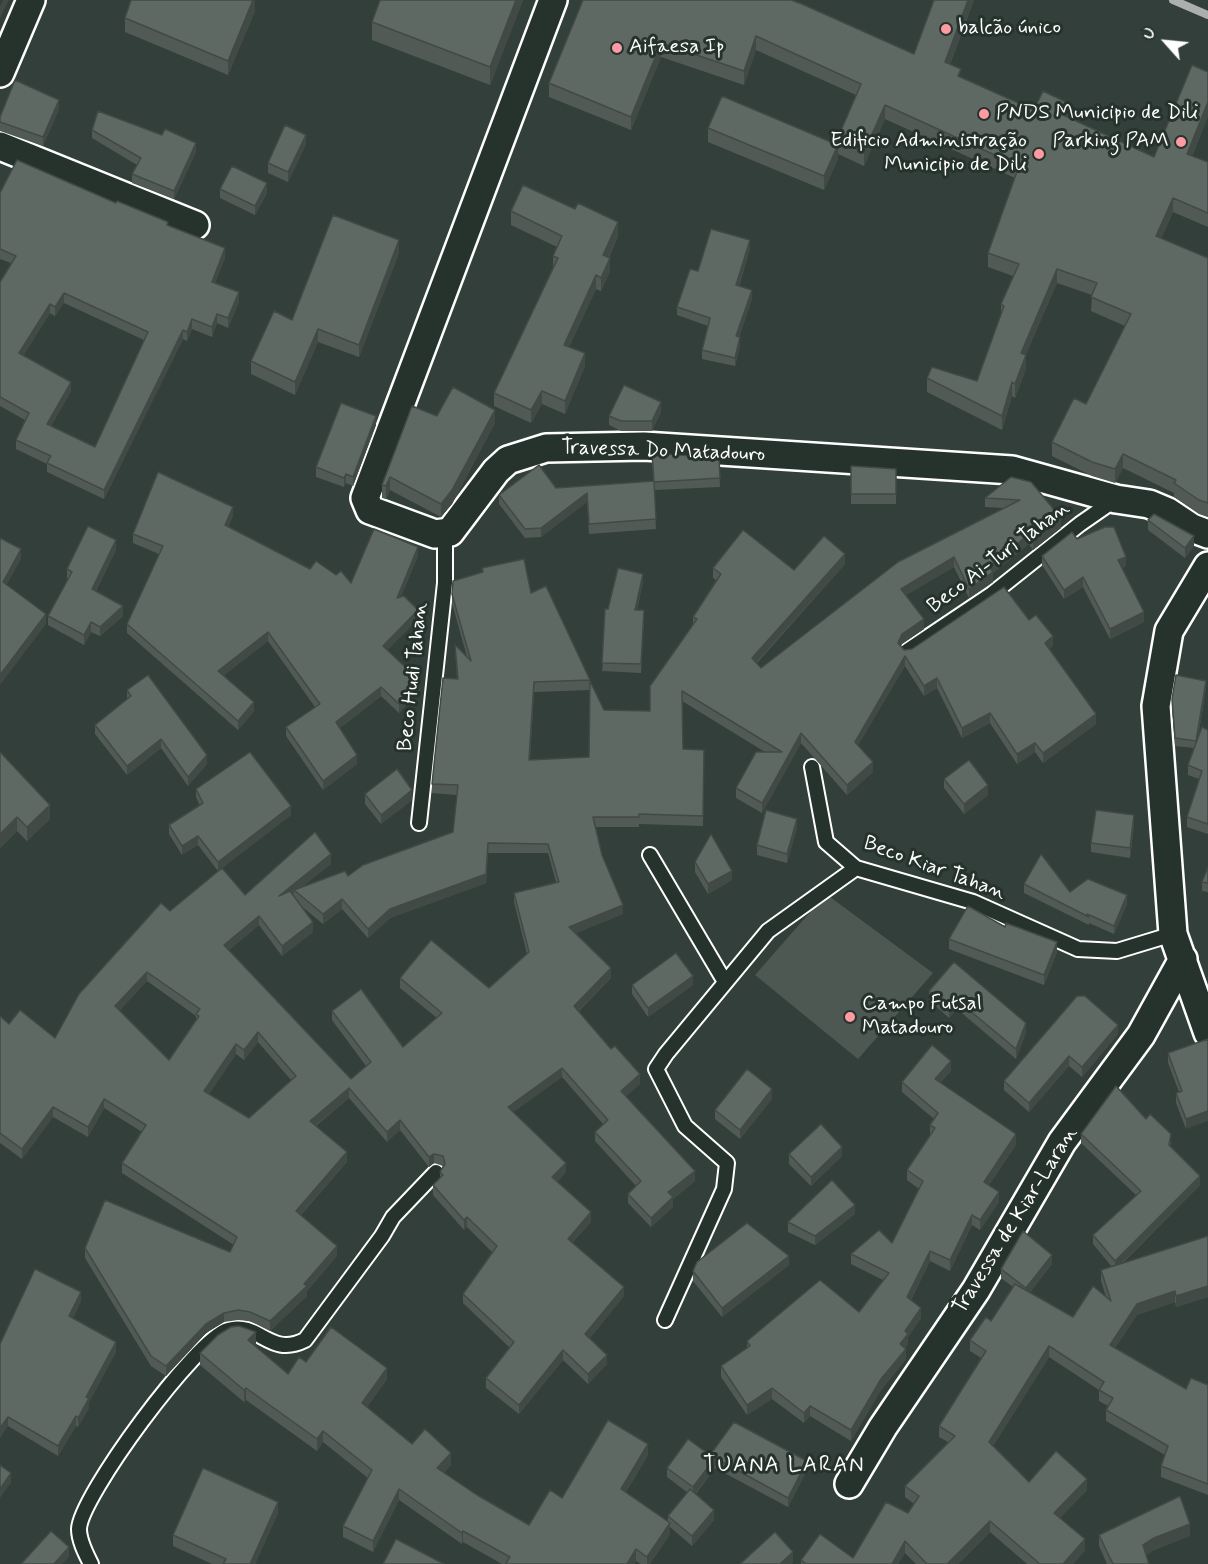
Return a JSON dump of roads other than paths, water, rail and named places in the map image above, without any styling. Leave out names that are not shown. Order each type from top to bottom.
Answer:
[{"type":"street","points":[[0,73],[31,0]]},
{"type":"street","points":[[445,534],[435,534],[370,510],[364,500],[483,189],[552,0]]},
{"type":"street","points":[[0,146],[195,225]]},
{"type":"street","name":"Travessa Do Matadouro","points":[[445,534],[450,532],[496,471],[508,459],[546,448],[644,446],[1012,470],[1116,499],[1149,504],[1168,512],[1192,528],[1208,534]]},
{"type":"street","points":[[1208,566],[1169,631],[1156,706],[1178,946],[1208,1032]]},
{"type":"street","name":"Travessa de Kiar-Laran","points":[[849,1484],[883,1427],[976,1290],[1062,1142],[1141,1035],[1178,946]]},
{"type":"lane","name":"Beco Ai-Turi Tahan","points":[[907,651],[992,594],[1080,524],[1116,499]]},
{"type":"lane","name":"Beco Hudi Tahan","points":[[419,823],[445,584],[445,534]]},
{"type":"lane","name":"Beco Kiar Tahan","points":[[812,767],[826,842],[856,868],[973,902],[1078,949],[1117,951],[1178,946]]},
{"type":"lane","points":[[650,855],[725,982]]},
{"type":"lane","points":[[665,1320],[724,1189],[727,1163],[685,1126],[656,1069],[768,931],[856,868]]},
{"type":"lane","points":[[91,1564],[79,1529],[87,1504],[158,1398],[202,1350],[226,1330],[243,1329],[278,1345],[291,1347],[305,1340],[322,1320],[393,1217],[436,1173]]},
{"type":"waterway","points":[[1173,0],[1208,15]]},
{"type":"place","name":"balcão único","points":[[946,29]]},
{"type":"place","name":"Aifaesa Ip","points":[[617,48]]},
{"type":"place","name":"PNDS Municipio de Dili","points":[[984,114]]},
{"type":"place","name":"Parking PAM","points":[[1181,142]]},
{"type":"place","name":"Edificio Administração Municipio de Dili","points":[[1039,154]]},
{"type":"place","name":"Campo Futsal Matadouro","points":[[850,1017]]},
{"type":"district","name":"TUANA LARAN","points":[[784,1466]]}]
